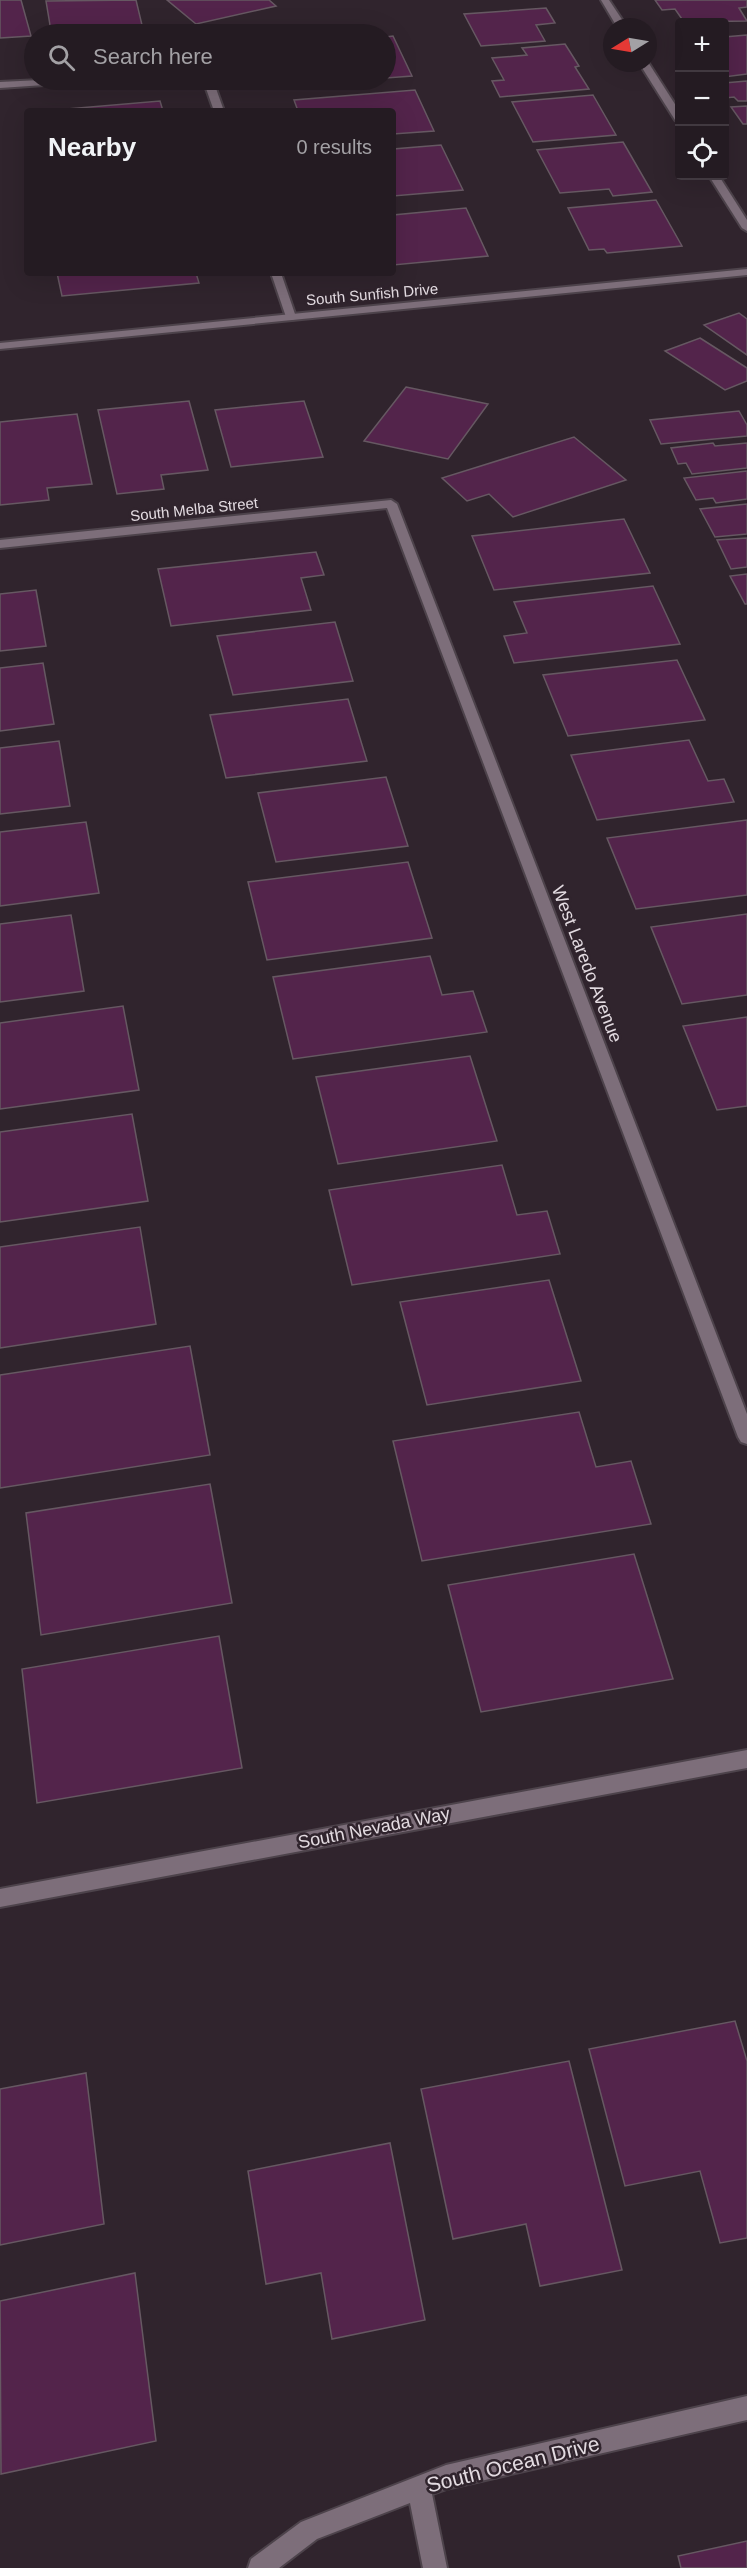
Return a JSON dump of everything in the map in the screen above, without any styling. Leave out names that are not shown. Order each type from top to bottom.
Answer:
[{"type":"street","points":[[605,0],[616,18]]},
{"type":"street","points":[[650,72],[675,112]]},
{"type":"street","points":[[0,86],[24,84]]},
{"type":"street","points":[[212,90],[218,108]]},
{"type":"street","points":[[717,180],[747,228]]},
{"type":"street","name":"South Sunfish Drive","points":[[0,346],[747,272]]},
{"type":"street","points":[[277,276],[291,317]]},
{"type":"street","name":"South Melba Street","points":[[0,544],[391,504]]},
{"type":"street","name":"West Laredo Avenue","points":[[391,504],[747,1437]]},
{"type":"street","name":"South Nevada Way","points":[[0,1898],[747,1759]]},
{"type":"street","name":"South Ocean Drive","points":[[260,2568],[309,2530],[446,2477],[747,2408]]},
{"type":"street","points":[[419,2487],[435,2568]]},
{"type":"building","points":[[0,0],[21,0],[28,24],[24,24],[24,36],[0,38]]},
{"type":"building","points":[[136,0],[142,24],[50,24],[46,1]]},
{"type":"building","points":[[167,0],[269,0],[276,6],[196,24]]},
{"type":"building","points":[[655,0],[747,0],[747,7],[739,8],[747,21],[729,21],[729,18],[681,18],[675,9],[662,10]]},
{"type":"building","points":[[546,8],[555,23],[536,25],[545,41],[481,46],[464,14]]},
{"type":"building","points":[[747,35],[747,74],[729,76],[729,37]]},
{"type":"building","points":[[396,42],[412,76],[396,77]]},
{"type":"building","points":[[565,44],[579,66],[575,67],[589,89],[500,97],[492,81],[504,80],[492,58],[527,55],[522,48]]},
{"type":"building","points":[[747,81],[747,101],[729,98],[729,83]]},
{"type":"building","points":[[415,90],[434,131],[396,134],[396,108],[297,108],[294,100]]},
{"type":"building","points":[[593,95],[616,135],[533,142],[512,102]]},
{"type":"building","points":[[160,101],[162,108],[78,108]]},
{"type":"building","points":[[747,106],[747,124],[743,124],[731,107]]},
{"type":"building","points":[[623,142],[652,192],[613,196],[609,189],[560,193],[537,150]]},
{"type":"building","points":[[441,145],[463,190],[396,196],[396,149]]},
{"type":"building","points":[[656,200],[682,246],[607,253],[604,249],[589,250],[568,208]]},
{"type":"building","points":[[466,208],[488,256],[396,265],[396,215]]},
{"type":"building","points":[[58,276],[197,276],[199,283],[62,296]]},
{"type":"building","points":[[739,313],[747,319],[747,355],[704,325]]},
{"type":"building","points":[[700,338],[747,368],[747,381],[725,390],[665,351]]},
{"type":"building","points":[[406,387],[488,404],[448,459],[364,441]]},
{"type":"building","points":[[189,401],[208,470],[161,475],[164,489],[117,494],[98,410]]},
{"type":"building","points":[[304,401],[323,457],[231,467],[215,410]]},
{"type":"building","points":[[739,411],[747,425],[747,436],[661,444],[650,420]]},
{"type":"building","points":[[77,414],[92,484],[47,488],[49,500],[0,505],[0,422]]},
{"type":"building","points":[[574,437],[626,480],[513,517],[489,494],[467,501],[442,478]]},
{"type":"building","points":[[713,443],[715,446],[747,443],[747,468],[692,474],[686,463],[678,464],[671,448]]},
{"type":"building","points":[[747,471],[747,499],[716,503],[713,498],[696,500],[684,478]]},
{"type":"building","points":[[747,504],[747,534],[715,537],[700,509]]},
{"type":"building","points":[[624,519],[650,573],[494,590],[472,536]]},
{"type":"building","points":[[747,538],[747,567],[731,569],[717,540]]},
{"type":"building","points":[[316,552],[324,575],[301,578],[311,610],[171,626],[158,569]]},
{"type":"building","points":[[747,574],[747,604],[745,604],[730,576]]},
{"type":"building","points":[[653,586],[680,644],[514,663],[504,636],[527,633],[514,602]]},
{"type":"building","points":[[36,590],[46,646],[0,651],[0,594]]},
{"type":"building","points":[[335,622],[353,681],[233,695],[217,636]]},
{"type":"building","points":[[677,660],[705,720],[568,736],[543,675]]},
{"type":"building","points":[[43,663],[54,724],[0,731],[0,668]]},
{"type":"building","points":[[348,699],[367,761],[226,778],[210,715]]},
{"type":"building","points":[[689,740],[708,781],[724,779],[734,802],[597,820],[571,755]]},
{"type":"building","points":[[59,741],[70,806],[0,814],[0,748]]},
{"type":"building","points":[[386,777],[408,846],[276,862],[258,793]]},
{"type":"building","points":[[747,820],[747,895],[636,909],[607,838]]},
{"type":"building","points":[[86,822],[99,893],[0,906],[0,832]]},
{"type":"building","points":[[408,862],[432,938],[267,960],[248,882]]},
{"type":"building","points":[[747,914],[747,995],[682,1004],[651,927]]},
{"type":"building","points":[[71,915],[84,991],[0,1002],[0,924]]},
{"type":"building","points":[[430,956],[442,995],[473,991],[487,1032],[293,1059],[273,977]]},
{"type":"building","points":[[123,1006],[139,1090],[0,1109],[0,1023]]},
{"type":"building","points":[[747,1017],[747,1106],[717,1110],[683,1026]]},
{"type":"building","points":[[470,1056],[497,1141],[338,1164],[316,1077]]},
{"type":"building","points":[[132,1114],[148,1201],[0,1222],[0,1132]]},
{"type":"building","points":[[502,1165],[517,1215],[547,1211],[560,1254],[352,1285],[329,1190]]},
{"type":"building","points":[[140,1227],[156,1324],[0,1348],[0,1247]]},
{"type":"building","points":[[549,1280],[581,1381],[427,1405],[400,1302]]},
{"type":"building","points":[[190,1346],[210,1455],[0,1488],[0,1375]]},
{"type":"building","points":[[579,1412],[596,1467],[631,1461],[651,1524],[422,1561],[393,1441]]},
{"type":"building","points":[[210,1484],[232,1603],[41,1635],[26,1513]]},
{"type":"building","points":[[634,1554],[673,1679],[481,1712],[448,1585]]},
{"type":"building","points":[[219,1636],[242,1768],[37,1803],[22,1669]]},
{"type":"building","points":[[735,2021],[747,2061],[747,2238],[720,2243],[700,2171],[625,2186],[589,2049]]},
{"type":"building","points":[[569,2061],[622,2270],[540,2286],[526,2224],[453,2239],[421,2089]]},
{"type":"building","points":[[86,2073],[104,2224],[0,2245],[0,2089]]},
{"type":"building","points":[[390,2143],[425,2320],[332,2339],[321,2273],[266,2284],[248,2171]]},
{"type":"building","points":[[135,2273],[156,2441],[1,2474],[0,2301]]},
{"type":"building","points":[[747,2541],[747,2568],[681,2568],[678,2556]]}]
